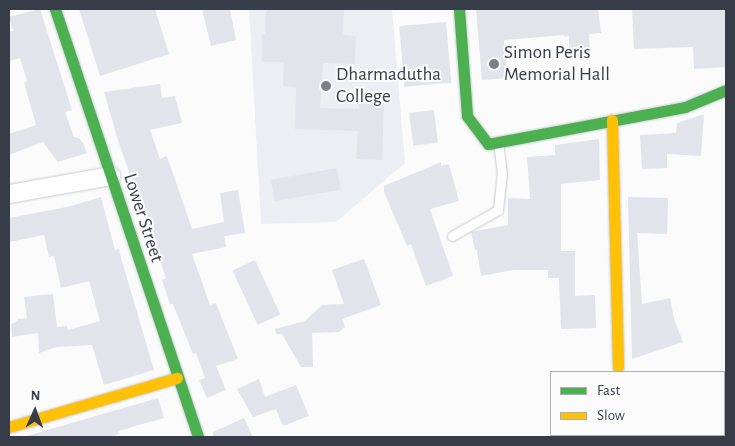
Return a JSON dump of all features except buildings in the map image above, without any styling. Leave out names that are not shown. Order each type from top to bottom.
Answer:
[{"type":"main road","name":"Lower Street","points":[[55,9],[176,378],[198,437]]},
{"type":"main road","points":[[459,9],[467,116],[488,144],[685,107],[726,90]]},
{"type":"main road","points":[[612,120],[618,367]]},
{"type":"main road","points":[[9,427],[176,378]]},
{"type":"street","points":[[9,194],[111,176]]},
{"type":"lane","points":[[452,236],[498,210],[502,174],[498,142]]},
{"type":"shaded area","name":"Dharmadutha College","points":[[249,9],[392,9],[405,163],[336,222],[261,224]]},
{"type":"traffic: fast","points":[[55,9],[198,437]]},
{"type":"traffic: fast","points":[[459,9],[467,116],[488,144],[685,107],[726,90]]},
{"type":"traffic: slow","points":[[612,120],[618,367]]},
{"type":"traffic: slow","points":[[9,427],[177,378]]},
{"type":"place","name":"Simon Peris Memorial Hall","points":[[494,64]]},
{"type":"place","name":"Dharmadutha College","points":[[326,86]]}]
